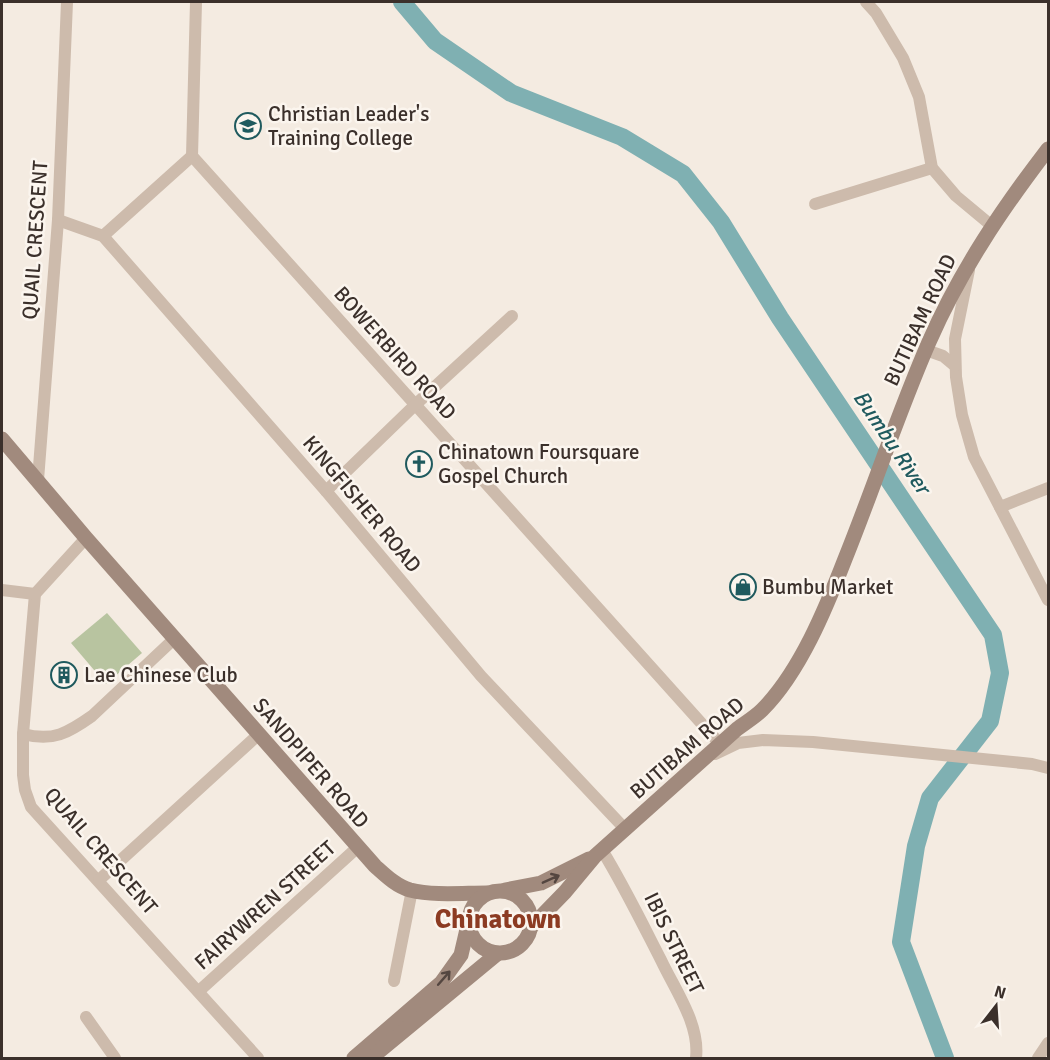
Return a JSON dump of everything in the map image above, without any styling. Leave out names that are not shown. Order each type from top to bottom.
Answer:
[{"type":"main road","name":"BUTIBAM ROAD","points":[[531,927],[599,853],[720,744],[762,710],[795,666],[823,614],[926,350],[971,260],[992,226],[1048,149]]},
{"type":"main road","name":"SANDPIPER ROAD","points":[[2,439],[258,735],[384,874],[412,890],[443,893],[495,892]]},
{"type":"main road","name":"BUTIBAM ROAD","points":[[495,892],[541,883],[599,853]]},
{"type":"main road","points":[[354,1059],[441,983],[461,955],[468,920],[472,906],[495,892],[515,894],[525,902],[530,914],[531,927],[527,939],[517,949],[506,953],[497,954],[484,950],[476,944],[471,935],[468,920],[443,893]]},
{"type":"main road","points":[[371,1059],[497,954]]},
{"type":"street","name":"QUAIL CRESCENT","points":[[38,480],[58,220],[67,2]]},
{"type":"street","points":[[103,236],[192,156],[196,2]]},
{"type":"street","points":[[866,2],[876,13],[903,58],[919,97],[932,168],[956,196],[992,226]]},
{"type":"street","name":"BOWERBIRD ROAD","points":[[192,156],[720,744]]},
{"type":"street","points":[[815,204],[932,168]]},
{"type":"street","name":"KINGFISHER ROAD","points":[[58,220],[103,236],[326,490],[481,676],[626,830]]},
{"type":"street","points":[[971,260],[955,339],[955,366],[962,415],[974,457],[1048,600]]},
{"type":"street","points":[[326,490],[414,405],[512,316]]},
{"type":"street","points":[[926,350],[943,357],[955,366]]},
{"type":"street","points":[[1000,507],[1048,488]]},
{"type":"street","points":[[2,590],[35,594],[86,538]]},
{"type":"street","name":"QUAIL CRESCENT","points":[[35,594],[23,734],[23,775],[25,790],[32,807],[258,1059]]},
{"type":"street","points":[[23,734],[48,738],[66,733],[78,726],[92,716],[174,639]]},
{"type":"street","points":[[99,880],[258,735]]},
{"type":"street","points":[[703,760],[738,743],[764,740],[813,742],[1032,764],[1048,768]]},
{"type":"street","name":"FAIRYWREN STREET","points":[[199,991],[358,847]]},
{"type":"street","name":"IBIS STREET","points":[[599,853],[623,885],[687,1013],[695,1036],[696,1059]]},
{"type":"street","points":[[394,981],[412,890]]},
{"type":"street","points":[[86,1017],[115,1059]]},
{"type":"street","points":[[1038,1059],[1048,1043]]},
{"type":"green space","points":[[107,613],[142,653],[106,684],[71,643]]},
{"type":"waterway","name":"Bumbu River","points":[[402,2],[435,41],[511,93],[622,137],[683,174],[721,222],[780,318],[993,635],[1000,673],[990,721],[930,798],[916,846],[901,942],[945,1058]]},
{"type":"place","name":"Christian Leader's Training College","points":[[248,126]]},
{"type":"place","name":"Chinatown Foursquare Gospel Church","points":[[419,464]]},
{"type":"place","name":"Bumbu Market","points":[[743,587]]},
{"type":"place","name":"Lae Chinese Club","points":[[64,675]]},
{"type":"district","name":"Chinatown","points":[[498,919]]}]
